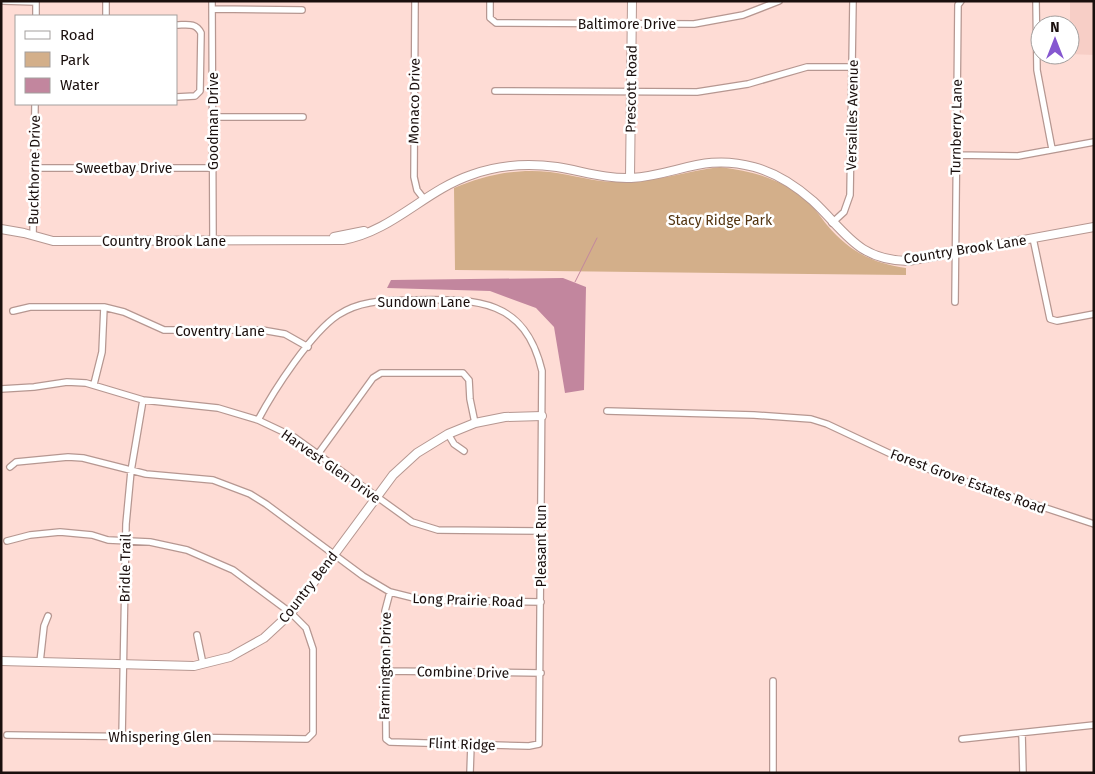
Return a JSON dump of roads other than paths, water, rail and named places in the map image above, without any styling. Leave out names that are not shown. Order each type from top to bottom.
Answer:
[{"type":"street","points":[[3,1],[36,1],[36,15]]},
{"type":"street","points":[[106,1],[106,15]]},
{"type":"street","name":"Goodman Drive","points":[[212,1],[213,240]]},
{"type":"street","name":"Monaco Drive","points":[[415,1],[414,177],[418,190],[424,199]]},
{"type":"street","name":"Baltimore Drive","points":[[490,1],[490,18],[496,23],[632,24],[694,24],[725,19],[779,1]]},
{"type":"street","name":"Prescott Road","points":[[630,178],[632,1]]},
{"type":"street","name":"Versailles Avenue","points":[[832,223],[844,212],[850,195],[853,1]]},
{"type":"street","name":"Turnberry Lane","points":[[955,302],[958,5],[961,1]]},
{"type":"street","points":[[1036,1],[1036,62],[1052,150]]},
{"type":"street","points":[[212,9],[302,10]]},
{"type":"street","points":[[178,25],[193,24],[198,27],[201,33],[201,89],[198,94],[192,97],[178,96]]},
{"type":"street","points":[[495,91],[631,92],[714,90],[748,84],[808,67],[852,66]]},
{"type":"street","name":"Buckthorne Drive","points":[[34,236],[35,105]]},
{"type":"street","points":[[213,117],[303,117]]},
{"type":"street","points":[[956,155],[1018,156],[1094,142]]},
{"type":"street","name":"Country Brook Lane","points":[[1,229],[53,241],[327,240],[376,229],[396,220],[424,199],[469,176],[505,167],[541,166],[591,175],[630,178],[703,163],[743,164],[769,172],[793,185],[814,202],[832,223],[860,248],[888,259],[908,261],[1094,227]]},
{"type":"street","name":"Sweetbay Drive","points":[[34,168],[213,168]]},
{"type":"street","points":[[1033,238],[1048,316],[1052,320],[1094,314]]},
{"type":"street","name":"Sundown Lane","points":[[258,420],[268,402],[308,347],[332,319],[363,304],[385,301],[449,300],[482,303],[500,310],[516,321],[528,334],[537,349]]},
{"type":"street","name":"Coventry Lane","points":[[13,311],[30,307],[104,308],[124,312],[164,330],[262,330],[285,334],[308,347]]},
{"type":"street","points":[[94,384],[102,352],[104,308]]},
{"type":"street","name":"Pleasant Run","points":[[537,349],[542,371],[539,744]]},
{"type":"street","points":[[318,454],[376,375],[385,372],[456,372],[466,375],[470,380],[470,399],[475,423]]},
{"type":"street","name":"Harvest Glen Drive","points":[[1,389],[67,382],[94,384],[144,400],[218,408],[258,420],[294,437],[400,516],[426,528],[541,531]]},
{"type":"street","name":"Bridle Trail","points":[[122,737],[125,541],[130,471],[144,400]]},
{"type":"street","name":"Forest Grove Estates Road","points":[[607,411],[754,414],[811,419],[827,424],[910,463],[1094,524]]},
{"type":"street","name":"Country Bend","points":[[1,661],[123,665],[203,664],[230,656],[248,648],[271,632],[291,613],[376,497],[404,463],[429,444],[475,423],[506,417],[542,416]]},
{"type":"street","points":[[448,434],[454,444],[464,451]]},
{"type":"street","name":"Long Prairie Road","points":[[10,467],[16,462],[68,457],[83,458],[130,471],[197,477],[228,484],[266,504],[362,576],[390,592],[422,600],[541,602]]},
{"type":"street","points":[[7,541],[30,535],[60,532],[161,544],[212,559],[233,570],[291,613]]},
{"type":"street","name":"Farmington Drive","points":[[386,739],[385,610],[390,592]]},
{"type":"street","name":"Whispering Glen","points":[[8,735],[304,740],[311,737],[313,732],[313,649],[306,628],[291,613]]},
{"type":"street","points":[[40,662],[44,626],[48,616]]},
{"type":"street","points":[[197,635],[203,664]]},
{"type":"street","name":"Combine Drive","points":[[385,671],[541,673]]},
{"type":"street","points":[[773,681],[773,773]]},
{"type":"street","points":[[962,739],[1094,725]]},
{"type":"street","points":[[1022,733],[1023,773]]},
{"type":"street","name":"Flint Ridge","points":[[386,739],[390,742],[471,745],[529,746],[539,744]]},
{"type":"street","points":[[470,773],[471,745]]},
{"type":"water","points":[[563,278],[586,287],[584,390],[565,393],[554,327],[536,308],[490,291],[387,288],[391,280]]},
{"type":"waterway","points":[[575,282],[597,238]]},
{"type":"park label","name":"Stacy Ridge Park","points":[[720,220]]}]
